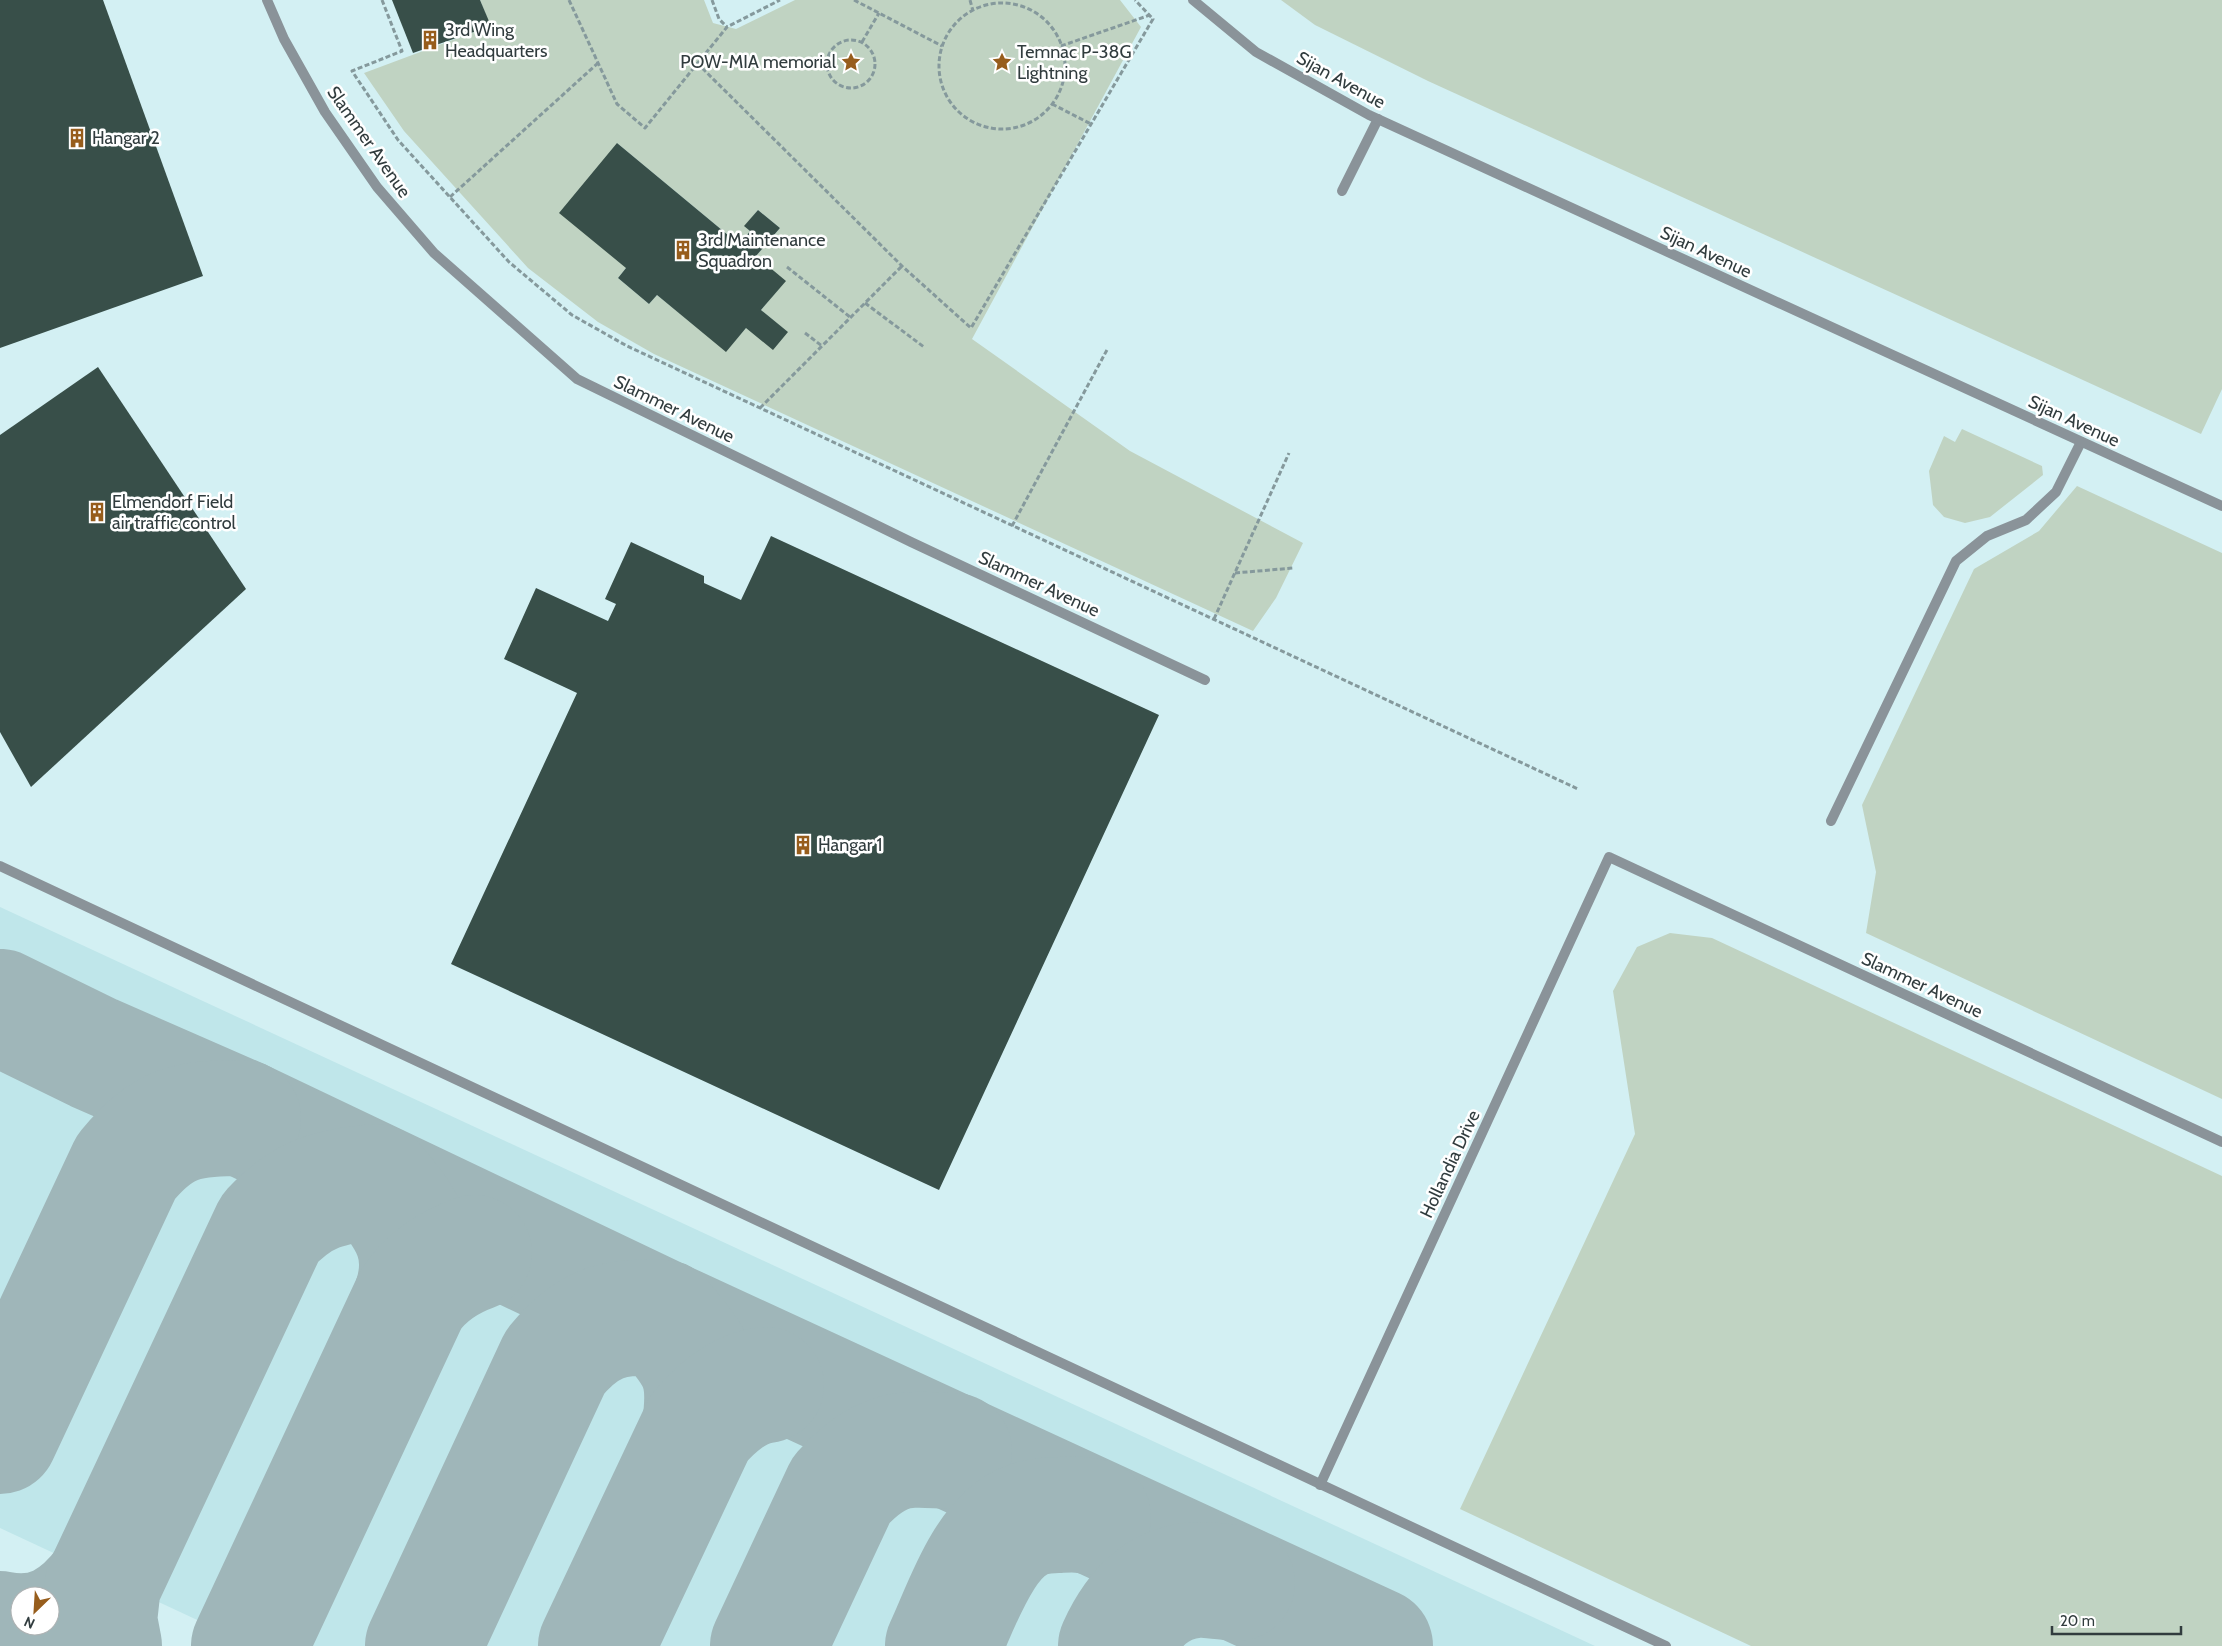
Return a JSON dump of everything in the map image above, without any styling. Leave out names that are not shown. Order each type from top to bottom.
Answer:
[{"type":"street","name":"Slammer Avenue","points":[[267,0],[284,39],[325,112],[377,186],[434,252],[577,379],[911,542],[1205,680]]},
{"type":"street","name":"Sijan Avenue","points":[[1193,0],[1256,52],[1378,119],[2222,506]]},
{"type":"street","points":[[1342,191],[1378,119]]},
{"type":"street","points":[[1831,821],[1956,561],[1987,536],[2026,520],[2056,492],[2081,442]]},
{"type":"street","name":"Slammer Avenue","points":[[1609,857],[2222,1142]]},
{"type":"street","name":"Hollandia Drive","points":[[1320,1485],[1609,857]]},
{"type":"street","points":[[0,866],[1666,1646]]},
{"type":"path","points":[[382,0],[402,51],[352,71],[398,140],[450,198],[510,262],[572,314],[627,346],[1578,788]]},
{"type":"path","points":[[569,0],[617,104],[644,128],[727,26],[780,0]]},
{"type":"path","points":[[712,0],[719,19],[727,26]]},
{"type":"path","points":[[854,0],[942,46]]},
{"type":"path","points":[[970,0],[972,11]]},
{"type":"path","points":[[697,63],[902,266],[971,328],[1153,19],[1135,0]]},
{"type":"path","points":[[990,4],[1004,4],[1032,10],[1048,22],[1059,39],[1065,58],[1065,78],[1058,96],[1046,112],[1030,123],[1011,129],[991,128],[972,122],[955,108],[943,89],[939,68],[942,46],[952,27],[972,11],[990,4]]},
{"type":"path","points":[[862,42],[879,13]]},
{"type":"path","points":[[1061,46],[1150,16]]},
{"type":"path","points":[[847,39],[862,42],[873,54],[874,71],[865,84],[849,88],[841,86],[829,76],[826,60],[828,52],[839,42],[847,39]]},
{"type":"path","points":[[450,198],[598,63]]},
{"type":"path","points":[[1052,104],[1091,124]]},
{"type":"path","points":[[760,408],[902,266]]},
{"type":"path","points":[[787,267],[850,317]]},
{"type":"path","points":[[865,303],[924,347]]},
{"type":"path","points":[[805,333],[822,346]]},
{"type":"path","points":[[1012,526],[1108,348]]},
{"type":"path","points":[[1214,619],[1289,453]]},
{"type":"path","points":[[1235,573],[1293,568]]},
{"type":"shaded area","points":[[0,907],[1595,1646],[253,1646],[0,1528]]},
{"type":"green space","points":[[480,0],[704,0],[713,23],[736,29],[795,0],[1120,0],[1141,27],[972,339],[1130,451],[1303,543],[1276,598],[1253,631],[654,354],[598,322],[528,268],[404,131],[364,73],[490,26]],"holes":[[[617,143],[740,245],[750,231],[745,226],[758,210],[780,228],[756,256],[785,281],[761,310],[787,332],[746,328],[726,351],[657,295],[649,304],[618,278],[626,268]]]},
{"type":"green space","points":[[1281,0],[2222,0],[2222,389],[2201,434],[1428,81],[1315,25]]},
{"type":"green space","points":[[1962,429],[2042,466],[2043,475],[1990,517],[1965,523],[1944,517],[1933,505],[1929,471],[1944,436],[1955,442]]},
{"type":"green space","points":[[2077,486],[2222,553],[2222,1099],[1866,933],[1876,872],[1862,805],[1974,569],[2039,531]]},
{"type":"green space","points":[[1670,933],[1712,938],[2222,1176],[2222,1646],[1751,1646],[1460,1509],[1635,1134],[1613,991],[1637,947]]},
{"type":"building","name":"Hangar 2","points":[[0,0],[103,0],[203,276],[0,348]]},
{"type":"building","name":"3rd Wing Headquarters","points":[[392,0],[480,0],[491,26],[413,53]]},
{"type":"building","name":"3rd Maintenance Squadron","points":[[617,143],[740,245],[750,231],[744,226],[758,210],[780,228],[756,256],[786,281],[761,310],[788,332],[773,350],[746,328],[726,352],[657,295],[649,304],[618,278],[626,268],[559,213]]},
{"type":"building","name":"Elmendorf Field air traffic control","points":[[98,367],[246,589],[31,787],[0,732],[0,435]]},
{"type":"building","name":"Hangar 1","points":[[771,536],[1159,715],[939,1190],[451,964],[577,693],[504,659],[536,588],[608,621],[616,604],[605,599],[631,542],[704,576],[704,583],[741,600]]},
{"type":"taxiway","points":[[0,1007],[94,1053],[243,1118],[663,1318],[1375,1646]]},
{"type":"taxiway","points":[[0,1436],[126,1167],[152,1140],[177,1126],[206,1119],[243,1118]]},
{"type":"taxiway","points":[[104,1646],[99,1620],[103,1584],[270,1228],[294,1206],[318,1193],[344,1186],[376,1182],[406,1222],[412,1236],[416,1250],[417,1265],[416,1281],[411,1299]]},
{"type":"taxiway","points":[[249,1646],[411,1299],[424,1283],[439,1271],[474,1253]]},
{"type":"taxiway","points":[[423,1646],[555,1362],[578,1338],[602,1324],[615,1320],[645,1317],[663,1318],[685,1344],[697,1367],[701,1379],[702,1392],[700,1427]]},
{"type":"taxiway","points":[[596,1646],[699,1428],[729,1400],[747,1390],[766,1385]]},
{"type":"taxiway","points":[[768,1646],[841,1490],[863,1469],[890,1454],[916,1450],[954,1451]]},
{"type":"taxiway","points":[[943,1646],[974,1577],[995,1544],[1008,1532],[1022,1522],[1050,1515],[1072,1514],[1093,1517]]},
{"type":"taxiway","points":[[1116,1646],[1129,1621],[1146,1601],[1156,1593],[1168,1587],[1195,1580],[1237,1583]]},
{"type":"taxiway","points":[[0,1629],[31,1631],[58,1623],[82,1607],[103,1584]]},
{"type":"place","name":"3rd Wing Headquarters","points":[[430,40]]},
{"type":"place","name":"POW-MIA memorial","points":[[851,62]]},
{"type":"place","name":"Temnac P-38G Lightning","points":[[1002,62]]},
{"type":"place","name":"Hangar 2","points":[[77,138]]},
{"type":"place","name":"3rd Maintenance Squadron","points":[[683,250]]},
{"type":"place","name":"Elmendorf Field air traffic control","points":[[97,512]]},
{"type":"place","name":"Hangar 1","points":[[803,845]]}]
